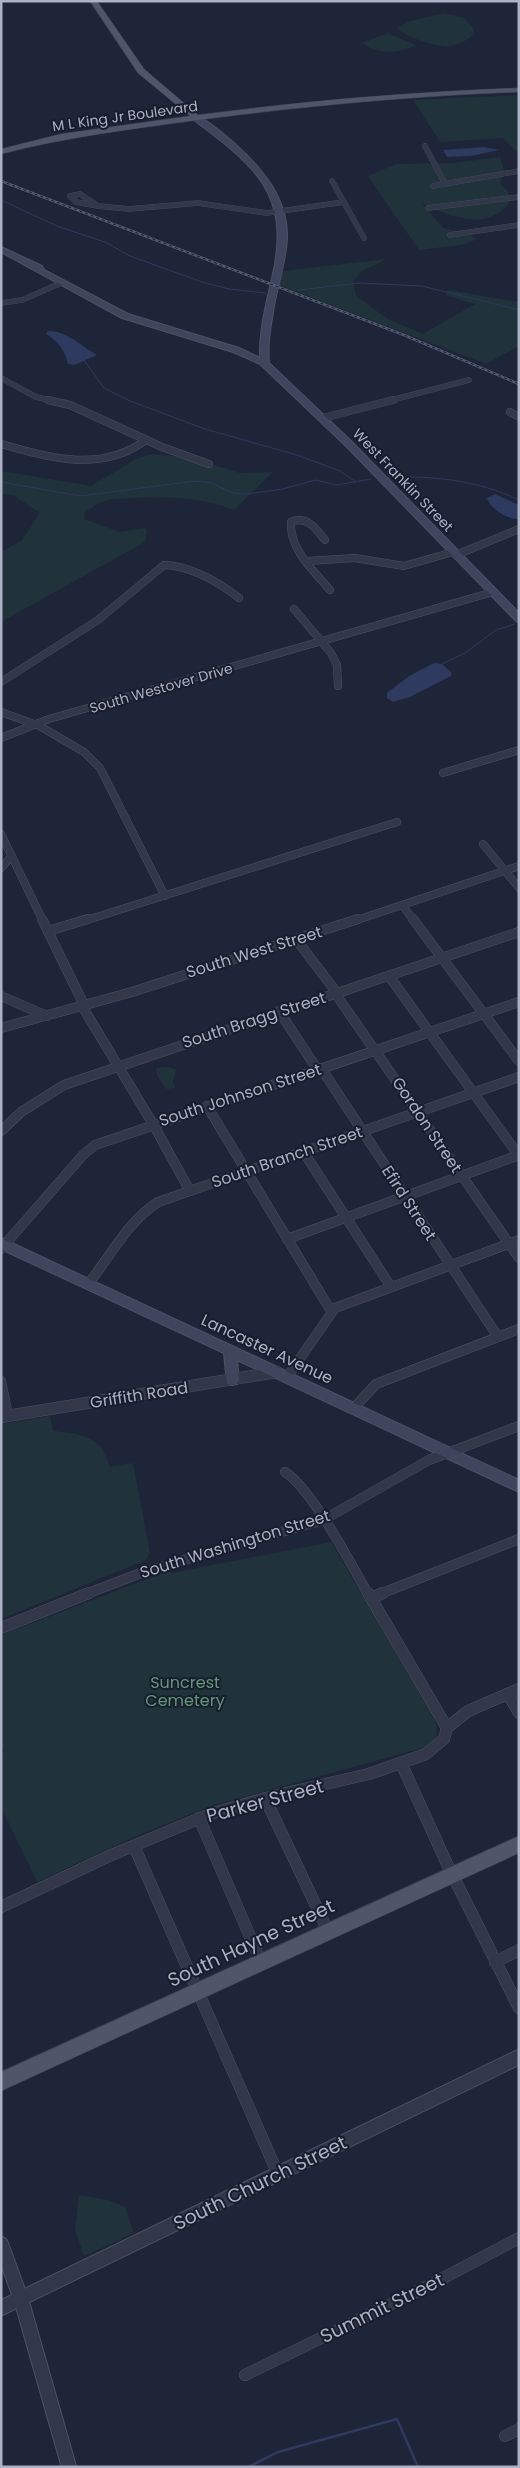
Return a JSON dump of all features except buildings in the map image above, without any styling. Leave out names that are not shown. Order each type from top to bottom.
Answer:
[{"type":"main road","points":[[93,1],[141,71],[196,118],[240,152],[259,173],[271,192],[280,212],[283,237],[265,337],[264,364]]},
{"type":"main road","points":[[396,87],[416,96]]},
{"type":"main road","name":"M L King Jr Boulevard","points":[[1,152],[59,137],[254,111],[416,96],[519,90]]},
{"type":"main road","points":[[1,249],[142,321]]},
{"type":"main road","points":[[32,265],[61,283],[116,312],[142,321]]},
{"type":"main road","points":[[61,283],[80,288]]},
{"type":"main road","name":"West Franklin Street","points":[[142,321],[239,351],[264,364],[323,418],[519,619]]},
{"type":"main road","name":"Lancaster Avenue","points":[[2,1245],[519,1486]]},
{"type":"main road","points":[[230,1350],[232,1380]]},
{"type":"main road","name":"South Hayne Street","points":[[1,2082],[519,1844]]},
{"type":"street","points":[[425,146],[445,184]]},
{"type":"street","points":[[433,186],[519,171]]},
{"type":"street","points":[[332,181],[364,238]]},
{"type":"street","points":[[428,208],[519,197]]},
{"type":"street","points":[[98,206],[129,210],[198,203],[260,212],[280,212],[344,202]]},
{"type":"street","points":[[450,235],[519,225]]},
{"type":"street","points":[[1,303],[22,300],[61,283]]},
{"type":"street","points":[[1,378],[36,396],[70,405],[146,440],[210,464]]},
{"type":"street","points":[[323,418],[469,380]]},
{"type":"street","points":[[510,412],[519,417]]},
{"type":"street","points":[[1,444],[24,451],[97,460],[121,455],[146,440]]},
{"type":"street","points":[[325,540],[306,520],[298,519],[291,522],[290,533],[300,554],[308,561],[330,590]]},
{"type":"street","points":[[308,561],[355,558],[404,566],[454,553],[519,529]]},
{"type":"street","points":[[1,682],[98,620],[164,565],[173,564],[226,587],[239,598]]},
{"type":"street","name":"South Westover Drive","points":[[1,738],[35,724],[493,592]]},
{"type":"street","points":[[294,609],[322,642],[337,665],[338,686]]},
{"type":"street","points":[[1,712],[35,724],[84,752],[100,768],[165,896]]},
{"type":"street","points":[[443,773],[519,750]]},
{"type":"street","points":[[48,931],[397,822]]},
{"type":"street","points":[[1,834],[83,1006],[190,1191]]},
{"type":"street","points":[[483,844],[519,888]]},
{"type":"street","points":[[1,868],[12,856]]},
{"type":"street","name":"South West Street","points":[[1,1028],[83,1006],[402,906],[519,866]]},
{"type":"street","points":[[402,906],[519,1061]]},
{"type":"street","name":"South Bragg Street","points":[[1,1131],[21,1112],[48,1094],[118,1065],[519,932]]},
{"type":"street","name":"Gordon Street","points":[[296,939],[376,1050],[519,1258]]},
{"type":"street","points":[[287,1239],[519,1156],[472,1093],[390,976]]},
{"type":"street","points":[[1,996],[48,1016]]},
{"type":"street","name":"South Johnson Street","points":[[2,1245],[95,1145],[152,1124],[519,1002]]},
{"type":"street","name":"Efird Street","points":[[279,1011],[362,1130],[498,1337]]},
{"type":"street","name":"South Branch Street","points":[[88,1284],[150,1206],[247,1170],[519,1077]]},
{"type":"street","points":[[207,1106],[331,1311]]},
{"type":"street","points":[[303,1152],[390,1287]]},
{"type":"street","points":[[282,1374],[331,1311],[390,1287],[519,1240]]},
{"type":"street","points":[[353,1409],[376,1384],[519,1329]]},
{"type":"street","name":"Griffith Road","points":[[4,1417],[232,1380],[282,1374]]},
{"type":"street","points":[[1,1381],[4,1417]]},
{"type":"street","name":"South Washington Street","points":[[1,1628],[146,1571],[323,1520],[429,1460],[519,1426]]},
{"type":"street","points":[[285,1472],[296,1479],[323,1520],[447,1728]]},
{"type":"street","points":[[371,1598],[519,1539]]},
{"type":"street","name":"Parker Street","points":[[1,1907],[199,1818],[265,1798],[369,1774],[426,1754],[444,1739],[447,1728],[468,1712],[519,1689]]},
{"type":"street","points":[[508,1694],[519,1713]]},
{"type":"street","points":[[401,1763],[452,1874],[519,2008]]},
{"type":"street","points":[[265,1798],[328,1931]]},
{"type":"street","points":[[199,1818],[261,1962]]},
{"type":"street","points":[[134,1846],[278,2174]]},
{"type":"street","points":[[495,1962],[519,1950]]},
{"type":"street","name":"South Church Street","points":[[1,2308],[519,2057]]},
{"type":"street","name":"Summit Street","points":[[245,2376],[428,2286],[519,2238]]},
{"type":"street","points":[[1,2244],[21,2299],[69,2467]]},
{"type":"street","points":[[505,2436],[519,2429]]},
{"type":"green space","points":[[445,13],[464,18],[474,29],[472,36],[458,44],[442,46],[418,40],[397,28],[410,21]]},
{"type":"green space","points":[[388,33],[416,45],[403,50],[389,52],[368,47],[362,43]]},
{"type":"green space","points":[[519,95],[519,154],[503,138],[440,142],[413,100]]},
{"type":"green space","points":[[500,157],[504,170],[500,184],[508,191],[510,202],[501,211],[490,217],[468,219],[444,213],[421,203],[443,228],[466,233],[478,239],[461,245],[419,250],[368,176],[396,164],[453,163]]},
{"type":"green space","points":[[387,259],[362,271],[353,281],[356,296],[388,319],[423,334],[475,304],[445,295],[448,290],[519,302],[519,346],[486,364],[279,285],[283,271]]},
{"type":"green space","points":[[152,454],[186,457],[240,473],[273,472],[234,510],[209,502],[170,497],[114,499],[96,505],[84,513],[84,519],[120,532],[145,528],[147,530],[145,542],[1,622],[1,552],[22,540],[40,513],[13,495],[1,494],[1,471],[91,486],[136,459]]},
{"type":"green space","points":[[169,1067],[176,1070],[173,1081],[175,1088],[166,1089],[157,1075],[156,1068]]},
{"type":"green space","points":[[50,1416],[53,1431],[89,1438],[102,1449],[110,1467],[133,1463],[150,1553],[146,1560],[1,1619],[1,1424]]},
{"type":"green space","name":"Suncrest Cemetery","points":[[331,1542],[432,1715],[436,1724],[437,1734],[430,1746],[211,1806],[136,1836],[37,1882],[1,1807],[1,1753],[4,1752],[1,1744],[1,1635],[168,1571],[172,1573]]},
{"type":"green space","points":[[79,2195],[108,2200],[125,2207],[134,2233],[84,2256],[75,2230]]},
{"type":"water","points":[[484,147],[499,150],[471,156],[447,157],[443,150]]},
{"type":"water","points":[[48,331],[61,333],[97,355],[74,365],[68,364],[60,346],[46,334]]},
{"type":"water","points":[[495,494],[519,505],[519,519],[510,518],[491,506],[487,498]]},
{"type":"water","points":[[434,663],[442,664],[452,673],[451,676],[410,697],[393,702],[387,698],[387,693],[409,676]]},
{"type":"waterway","points":[[3,201],[57,226],[105,242],[130,256],[202,282],[229,289],[265,293]]},
{"type":"waterway","points":[[299,290],[360,283],[422,286],[519,310]]},
{"type":"waterway","points":[[84,360],[104,388],[130,401],[205,429],[297,455],[340,471],[356,482]]},
{"type":"waterway","points":[[389,477],[423,477],[456,481],[487,488],[519,500]]},
{"type":"waterway","points":[[356,482],[371,479]]},
{"type":"waterway","points":[[1,482],[80,496],[196,481],[211,483],[233,493],[246,494],[283,489],[315,480],[336,485],[356,482]]},
{"type":"waterway","points":[[442,664],[465,653],[496,630],[515,624]]},
{"type":"waterway","points":[[248,2467],[278,2452],[397,2419],[418,2467]]},
{"type":"railway","points":[[1,181],[404,335],[519,384]]}]
